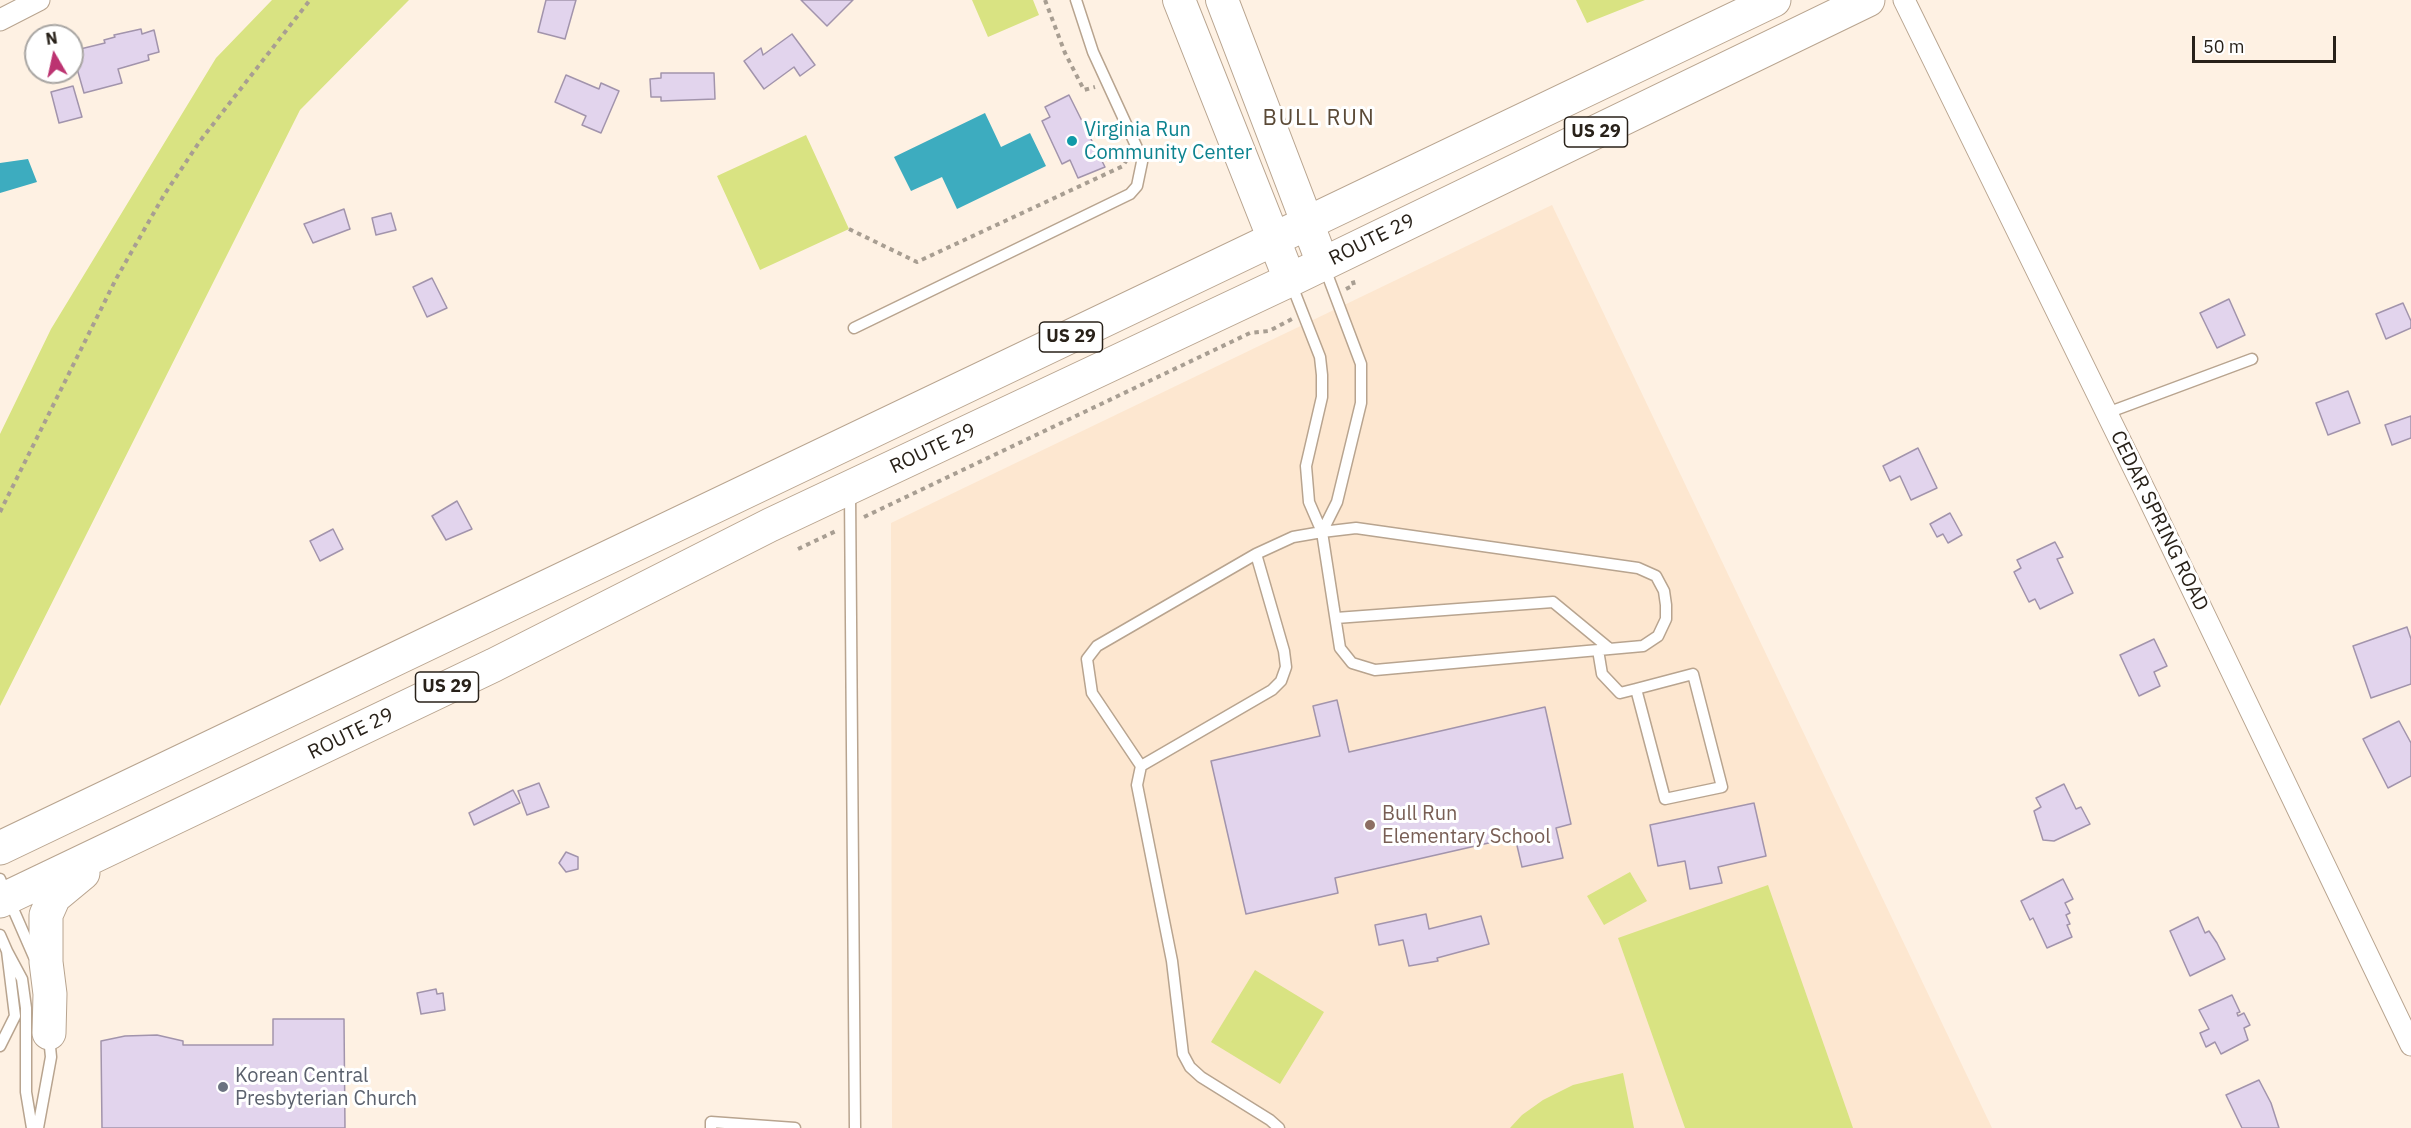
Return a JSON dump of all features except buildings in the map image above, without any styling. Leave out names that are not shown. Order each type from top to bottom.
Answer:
[{"type":"main road","points":[[1179,0],[1290,279]]},
{"type":"main road","points":[[1222,0],[1310,224],[1323,264]]},
{"type":"main road","name":"US 29","points":[[0,848],[1310,224],[1774,0]]},
{"type":"main road","name":"ROUTE 29","points":[[3,892],[122,844],[850,489],[1323,264],[1868,0]]},
{"type":"main road","points":[[49,1033],[50,993],[46,962],[46,915],[54,897],[59,892],[122,844]]},
{"type":"street","points":[[0,20],[39,0]]},
{"type":"street","name":"CEDAR SPRING ROAD","points":[[1904,0],[2107,413],[2411,1045]]},
{"type":"lane","points":[[854,328],[1130,194],[1137,186],[1142,162],[1093,52],[1076,0]]},
{"type":"lane","points":[[1322,532],[1337,502],[1360,403],[1361,364],[1323,264]]},
{"type":"lane","points":[[1279,1128],[1270,1120],[1200,1077],[1190,1067],[1183,1054],[1172,961],[1137,785],[1141,766],[1092,693],[1087,658],[1097,646],[1256,554],[1293,537],[1322,532],[1356,528],[1638,568],[1656,576],[1664,591],[1666,619],[1658,636],[1643,646],[1375,670],[1352,663],[1340,648],[1322,532],[1309,502],[1306,466],[1322,398],[1320,357],[1290,279]]},
{"type":"lane","points":[[2107,413],[2252,359]]},
{"type":"lane","points":[[850,489],[855,1128]]},
{"type":"lane","points":[[1141,766],[1272,690],[1281,681],[1286,667],[1284,651],[1256,554]]},
{"type":"lane","points":[[1336,618],[1552,602],[1610,649]]},
{"type":"lane","points":[[1598,650],[1602,674],[1620,693],[1693,674],[1722,788],[1665,799],[1636,689]]},
{"type":"lane","points":[[3,892],[33,956],[42,1009],[49,1033],[51,1057],[38,1128]]},
{"type":"lane","points":[[0,935],[22,979],[25,998],[26,1092],[32,1128]]},
{"type":"lane","points":[[0,1046],[15,1016],[7,951]]},
{"type":"lane","points":[[711,1128],[711,1122],[795,1128]]},
{"type":"path","points":[[0,512],[116,279],[164,195],[200,141],[310,0]]},
{"type":"path","points":[[1045,0],[1065,53],[1084,90],[1094,86],[1099,95]]},
{"type":"path","points":[[849,229],[917,262],[1123,166],[1128,151]]},
{"type":"path","points":[[1073,181],[1077,188]]},
{"type":"shaded area","name":"Bull Run Elementary School","points":[[1552,205],[1992,1128],[892,1128],[891,523]]},
{"type":"green space","points":[[272,0],[409,0],[300,110],[0,706],[0,434],[51,329],[216,58]]},
{"type":"green space","points":[[972,0],[1033,0],[1039,15],[988,37]]},
{"type":"green space","points":[[1576,0],[1645,0],[1587,23]]},
{"type":"green space","points":[[806,135],[849,229],[760,270],[717,176]]},
{"type":"green space","points":[[1630,872],[1647,901],[1604,925],[1587,896]]},
{"type":"green space","points":[[1768,885],[1853,1128],[1685,1128],[1618,938]]},
{"type":"green space","points":[[1255,970],[1324,1012],[1280,1084],[1211,1042]]},
{"type":"green space","points":[[1623,1073],[1634,1128],[1510,1128],[1522,1115],[1543,1100],[1573,1085]]},
{"type":"water","points":[[985,113],[1001,147],[1030,133],[1046,166],[957,209],[942,177],[911,191],[894,157]]},
{"type":"water","points":[[28,159],[37,182],[0,193],[0,163]]},
{"type":"place","name":"Virginia Run Community Center","points":[[1072,141]]},
{"type":"place","name":"Bull Run Elementary School","points":[[1370,825]]},
{"type":"place","name":"Korean Central Presbyterian Church","points":[[223,1087]]},
{"type":"district","name":"BULL RUN","points":[[1319,119]]}]
